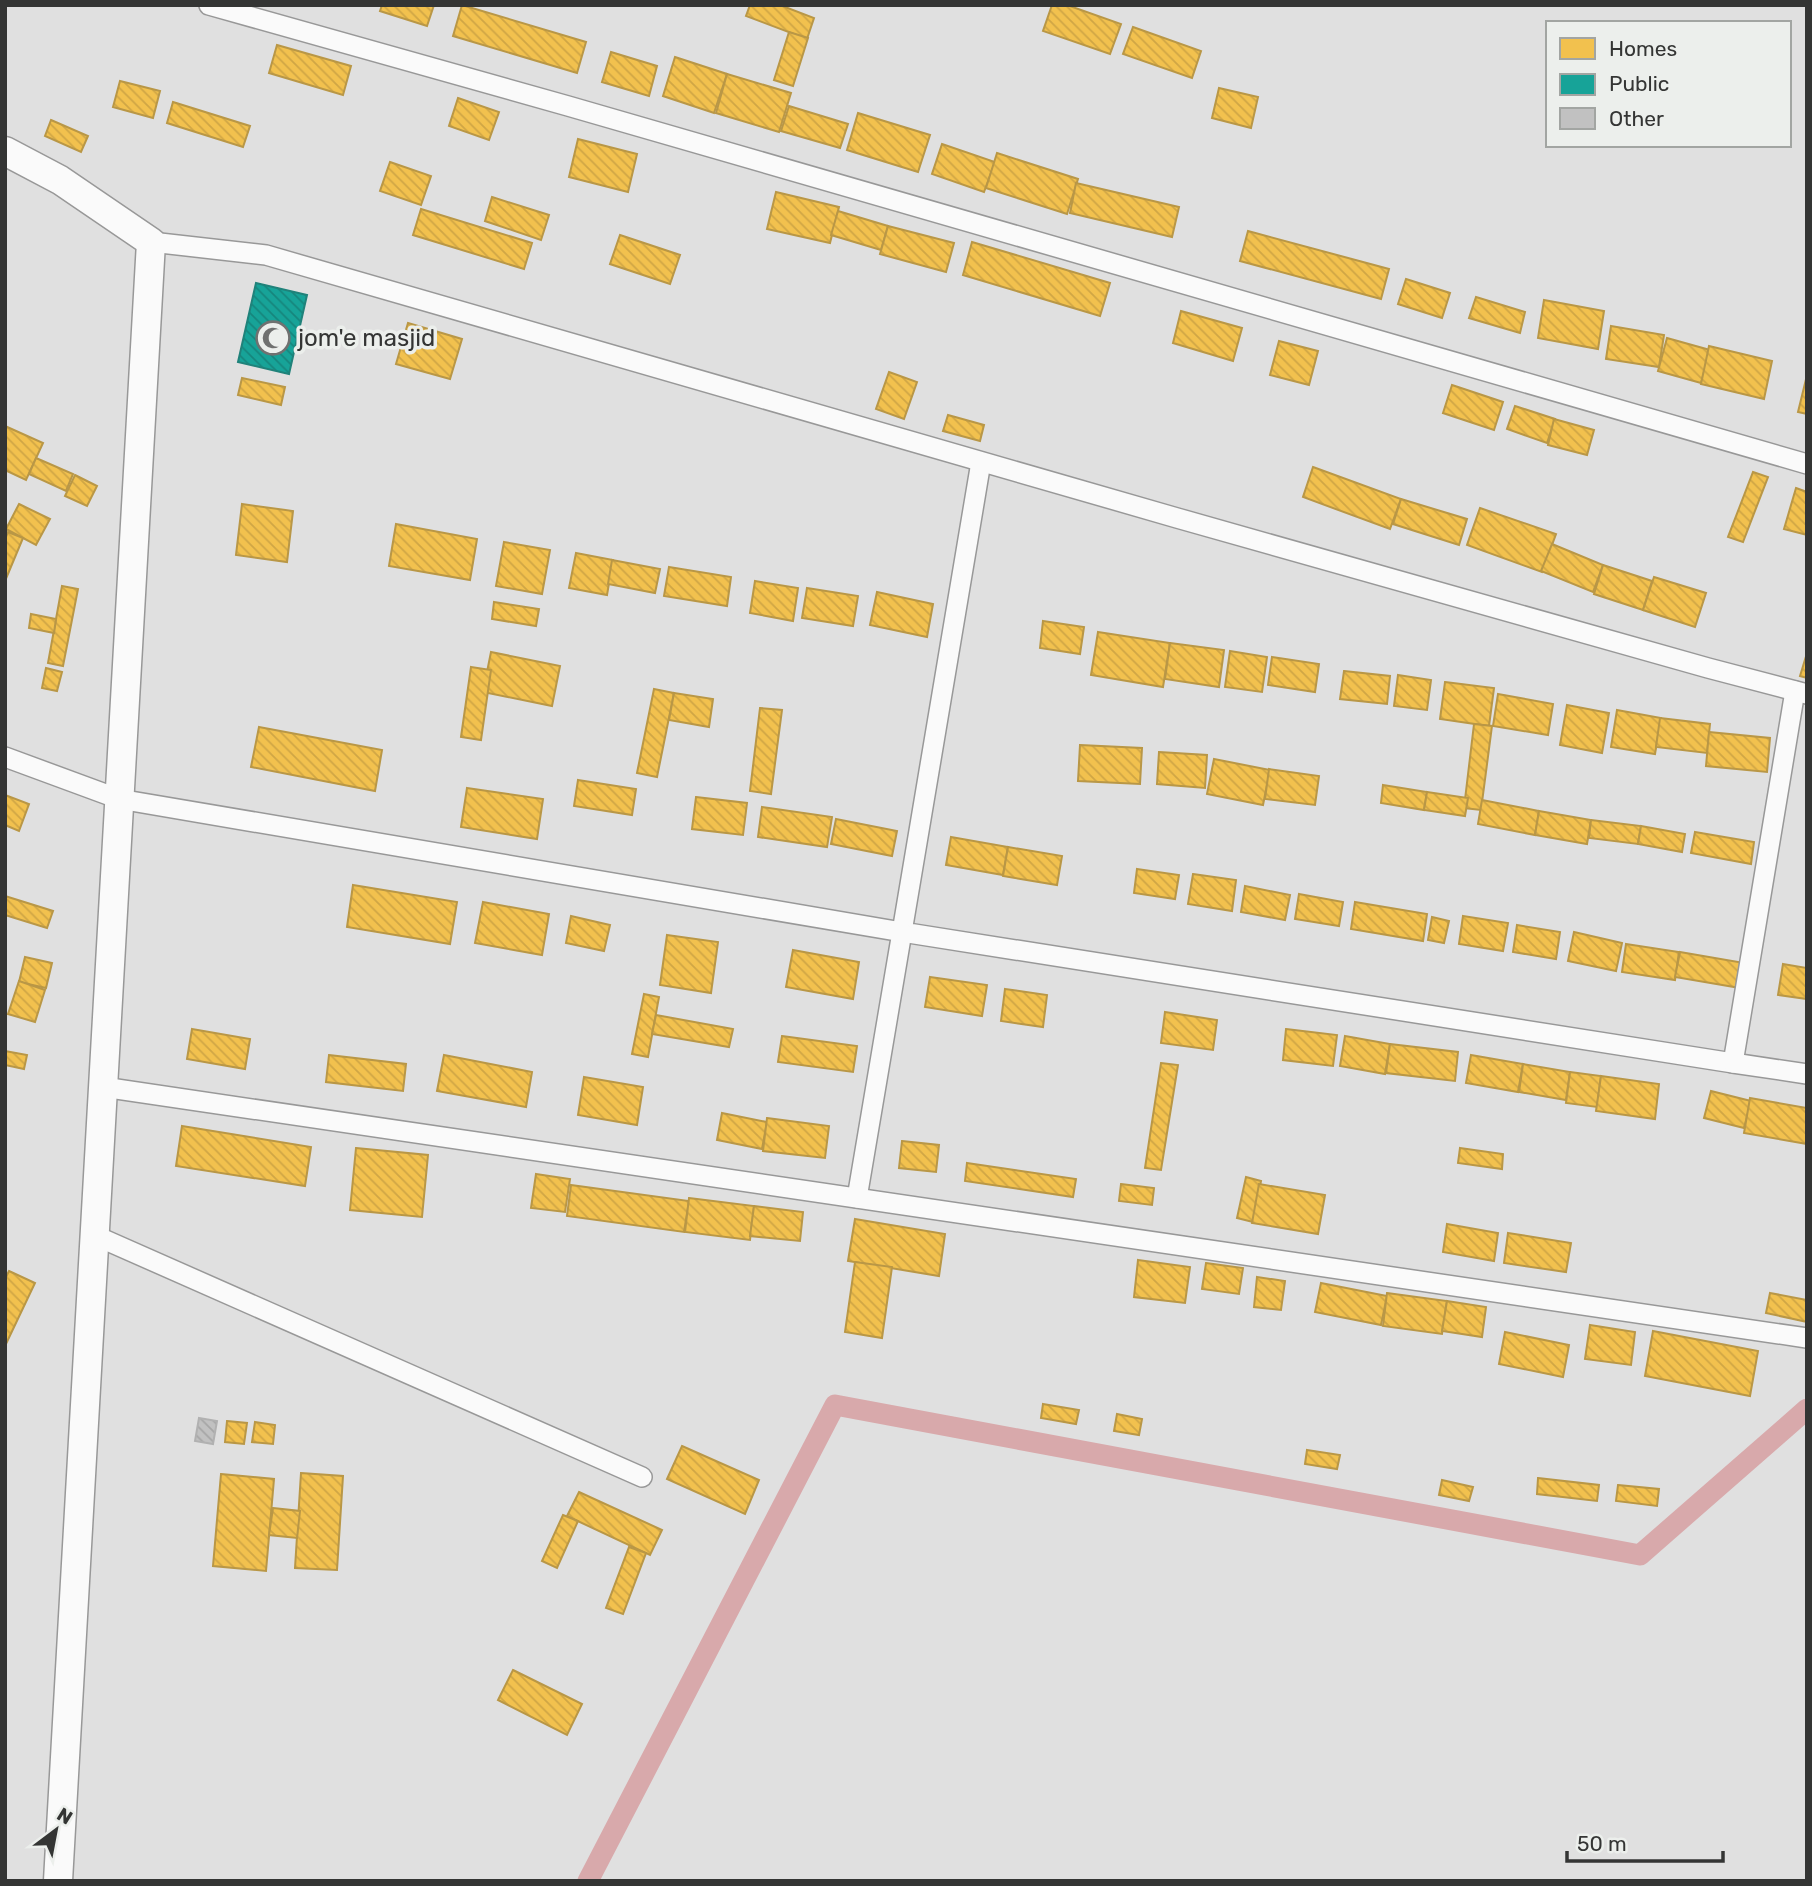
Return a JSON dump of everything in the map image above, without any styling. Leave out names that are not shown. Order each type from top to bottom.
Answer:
[{"type":"street","points":[[209,5],[1807,464]]},
{"type":"street","points":[[5,151],[60,180],[150,242],[266,255],[1801,693],[1733,1063]]},
{"type":"street","points":[[58,1881],[150,242]]},
{"type":"street","points":[[858,1198],[981,461]]},
{"type":"street","points":[[5,758],[119,799],[902,932],[1807,1074]]},
{"type":"street","points":[[103,1087],[1807,1338]]},
{"type":"street","points":[[94,1235],[642,1477]]},
{"type":"building: Homes","points":[[382,5],[434,5],[427,26],[380,11]]},
{"type":"building: Homes","points":[[462,5],[586,42],[577,73],[453,36]]},
{"type":"building: Homes","points":[[750,5],[780,5],[814,18],[807,39],[746,16]]},
{"type":"building: Homes","points":[[1052,5],[1067,5],[1121,24],[1110,54],[1043,31]]},
{"type":"building: Homes","points":[[1133,27],[1201,51],[1192,78],[1123,54]]},
{"type":"building: Homes","points":[[789,32],[808,38],[793,86],[774,80]]},
{"type":"building: Homes","points":[[277,45],[351,66],[343,95],[269,73]]},
{"type":"building: Homes","points":[[611,52],[657,66],[649,96],[602,82]]},
{"type":"building: Homes","points":[[675,57],[727,74],[714,113],[663,96]]},
{"type":"building: Homes","points":[[727,74],[791,93],[779,132],[716,113]]},
{"type":"building: Homes","points":[[120,81],[160,91],[153,118],[113,107]]},
{"type":"building: Homes","points":[[1219,88],[1258,97],[1251,128],[1212,118]]},
{"type":"building: Homes","points":[[458,98],[499,112],[489,140],[449,126]]},
{"type":"building: Homes","points":[[173,102],[250,126],[243,147],[167,123]]},
{"type":"building: Homes","points":[[789,106],[848,124],[840,148],[781,131]]},
{"type":"building: Homes","points":[[858,113],[930,135],[918,172],[847,150]]},
{"type":"building: Homes","points":[[51,120],[88,136],[81,152],[45,136]]},
{"type":"building: Homes","points":[[578,139],[637,154],[628,192],[569,177]]},
{"type":"building: Homes","points":[[942,144],[995,162],[984,192],[932,174]]},
{"type":"building: Homes","points":[[997,153],[1078,179],[1067,214],[986,188]]},
{"type":"building: Homes","points":[[390,162],[431,176],[421,205],[380,191]]},
{"type":"building: Homes","points":[[1076,183],[1179,207],[1172,237],[1070,213]]},
{"type":"building: Homes","points":[[776,192],[839,207],[830,243],[767,229]]},
{"type":"building: Homes","points":[[492,197],[549,215],[541,240],[485,221]]},
{"type":"building: Homes","points":[[421,209],[532,243],[524,269],[413,235]]},
{"type":"building: Homes","points":[[838,211],[888,226],[881,250],[831,235]]},
{"type":"building: Homes","points":[[888,226],[954,243],[946,272],[880,254]]},
{"type":"building: Homes","points":[[1248,231],[1389,269],[1381,299],[1240,261]]},
{"type":"building: Homes","points":[[620,235],[680,255],[670,284],[610,264]]},
{"type":"building: Homes","points":[[972,242],[1110,283],[1100,316],[963,275]]},
{"type":"building: Homes","points":[[1406,279],[1450,293],[1442,318],[1398,304]]},
{"type":"building: Homes","points":[[1476,297],[1525,312],[1520,333],[1469,318]]},
{"type":"building: Homes","points":[[1544,300],[1604,311],[1598,349],[1538,338]]},
{"type":"building: Homes","points":[[1181,311],[1242,328],[1233,361],[1173,343]]},
{"type":"building: Homes","points":[[408,323],[462,339],[450,379],[396,364]]},
{"type":"building: Homes","points":[[1611,326],[1664,335],[1659,367],[1606,359]]},
{"type":"building: Homes","points":[[1667,338],[1710,350],[1701,383],[1658,371]]},
{"type":"building: Homes","points":[[1279,341],[1318,351],[1309,385],[1270,375]]},
{"type":"building: Homes","points":[[1709,346],[1772,361],[1764,399],[1701,384]]},
{"type":"building: Homes","points":[[889,372],[917,382],[904,419],[876,409]]},
{"type":"building: Homes","points":[[1807,375],[1807,414],[1798,412]]},
{"type":"building: Homes","points":[[242,378],[285,387],[281,405],[238,395]]},
{"type":"building: Homes","points":[[1452,385],[1503,402],[1494,430],[1443,413]]},
{"type":"building: Homes","points":[[1515,406],[1555,419],[1547,443],[1507,429]]},
{"type":"building: Homes","points":[[948,415],[984,425],[980,441],[943,431]]},
{"type":"building: Homes","points":[[1554,419],[1594,430],[1587,455],[1548,445]]},
{"type":"building: Homes","points":[[5,426],[43,443],[26,480],[5,470]]},
{"type":"building: Homes","points":[[36,458],[73,474],[66,491],[29,474]]},
{"type":"building: Homes","points":[[1313,467],[1401,499],[1390,529],[1303,497]]},
{"type":"building: Homes","points":[[1753,472],[1768,477],[1743,542],[1728,537]]},
{"type":"building: Homes","points":[[75,475],[97,486],[87,506],[65,496]]},
{"type":"building: Homes","points":[[1796,488],[1807,492],[1807,535],[1784,529]]},
{"type":"building: Homes","points":[[1401,499],[1467,519],[1459,545],[1393,524]]},
{"type":"building: Homes","points":[[19,504],[50,519],[36,545],[6,529]]},
{"type":"building: Homes","points":[[242,504],[293,511],[287,562],[236,555]]},
{"type":"building: Homes","points":[[1480,508],[1556,534],[1542,572],[1467,545]]},
{"type":"building: Homes","points":[[396,524],[477,539],[470,580],[389,566]]},
{"type":"building: Homes","points":[[8,532],[23,538],[5,581],[5,539]]},
{"type":"building: Homes","points":[[504,542],[550,550],[542,594],[496,586]]},
{"type":"building: Homes","points":[[1552,544],[1603,565],[1593,592],[1541,571]]},
{"type":"building: Homes","points":[[576,553],[613,560],[607,595],[569,588]]},
{"type":"building: Homes","points":[[612,560],[660,569],[655,593],[608,584]]},
{"type":"building: Homes","points":[[1603,565],[1652,581],[1643,610],[1594,594]]},
{"type":"building: Homes","points":[[669,567],[731,577],[727,606],[664,596]]},
{"type":"building: Homes","points":[[1654,577],[1706,593],[1695,627],[1643,610]]},
{"type":"building: Homes","points":[[755,581],[798,588],[793,621],[750,613]]},
{"type":"building: Homes","points":[[62,586],[78,589],[63,666],[48,663]]},
{"type":"building: Homes","points":[[807,588],[858,596],[853,626],[802,618]]},
{"type":"building: Homes","points":[[877,592],[933,604],[927,637],[870,625]]},
{"type":"building: Homes","points":[[494,602],[539,609],[536,626],[492,619]]},
{"type":"building: Homes","points":[[31,614],[56,619],[54,633],[29,628]]},
{"type":"building: Homes","points":[[1043,621],[1084,627],[1080,654],[1040,648]]},
{"type":"building: Homes","points":[[1098,632],[1170,643],[1163,687],[1091,675]]},
{"type":"building: Homes","points":[[1170,643],[1224,650],[1219,687],[1165,679]]},
{"type":"building: Homes","points":[[1230,651],[1267,657],[1262,692],[1225,687]]},
{"type":"building: Homes","points":[[491,652],[560,666],[552,706],[483,692]]},
{"type":"building: Homes","points":[[1807,653],[1807,678],[1800,676]]},
{"type":"building: Homes","points":[[1272,657],[1319,664],[1315,692],[1268,685]]},
{"type":"building: Homes","points":[[471,667],[491,670],[481,740],[461,737]]},
{"type":"building: Homes","points":[[46,668],[62,672],[57,691],[42,688]]},
{"type":"building: Homes","points":[[1344,671],[1390,676],[1387,704],[1340,699]]},
{"type":"building: Homes","points":[[1398,675],[1431,680],[1427,710],[1394,706]]},
{"type":"building: Homes","points":[[1445,682],[1494,688],[1489,726],[1440,719]]},
{"type":"building: Homes","points":[[654,689],[674,693],[657,777],[637,773]]},
{"type":"building: Homes","points":[[674,693],[713,699],[709,727],[669,720]]},
{"type":"building: Homes","points":[[1498,694],[1553,704],[1548,735],[1493,726]]},
{"type":"building: Homes","points":[[1567,705],[1609,713],[1602,753],[1560,745]]},
{"type":"building: Homes","points":[[760,708],[782,710],[771,794],[750,791]]},
{"type":"building: Homes","points":[[1617,710],[1661,718],[1655,754],[1611,747]]},
{"type":"building: Homes","points":[[1660,718],[1710,724],[1707,753],[1656,747]]},
{"type":"building: Homes","points":[[1474,724],[1492,726],[1481,810],[1464,808]]},
{"type":"building: Homes","points":[[259,727],[382,750],[375,791],[251,767]]},
{"type":"building: Homes","points":[[1709,732],[1770,738],[1767,772],[1706,766]]},
{"type":"building: Homes","points":[[1080,745],[1142,748],[1140,784],[1078,781]]},
{"type":"building: Homes","points":[[1159,752],[1207,755],[1205,788],[1157,784]]},
{"type":"building: Homes","points":[[1214,759],[1270,770],[1263,805],[1207,794]]},
{"type":"building: Homes","points":[[1269,769],[1319,776],[1315,805],[1265,799]]},
{"type":"building: Homes","points":[[578,780],[636,789],[632,815],[574,806]]},
{"type":"building: Homes","points":[[1383,785],[1427,792],[1424,810],[1381,803]]},
{"type":"building: Homes","points":[[467,788],[543,799],[537,839],[461,827]]},
{"type":"building: Homes","points":[[1427,792],[1468,798],[1465,816],[1424,810]]},
{"type":"building: Homes","points":[[5,795],[29,804],[19,831],[5,825]]},
{"type":"building: Homes","points":[[696,797],[747,803],[743,835],[692,829]]},
{"type":"building: Homes","points":[[1482,800],[1539,811],[1535,835],[1478,824]]},
{"type":"building: Homes","points":[[762,807],[832,817],[827,847],[758,837]]},
{"type":"building: Homes","points":[[1539,811],[1591,820],[1587,844],[1535,835]]},
{"type":"building: Homes","points":[[836,819],[897,831],[892,856],[831,844]]},
{"type":"building: Homes","points":[[1591,820],[1641,826],[1638,844],[1589,838]]},
{"type":"building: Homes","points":[[1641,826],[1685,834],[1682,852],[1638,844]]},
{"type":"building: Homes","points":[[1695,832],[1754,842],[1751,864],[1691,853]]},
{"type":"building: Homes","points":[[951,837],[1008,847],[1003,875],[946,865]]},
{"type":"building: Homes","points":[[1008,847],[1062,856],[1057,885],[1003,876]]},
{"type":"building: Homes","points":[[1137,869],[1179,875],[1175,899],[1134,893]]},
{"type":"building: Homes","points":[[1193,874],[1236,880],[1232,911],[1188,904]]},
{"type":"building: Homes","points":[[353,885],[457,902],[450,944],[347,927]]},
{"type":"building: Homes","points":[[1245,886],[1290,895],[1285,920],[1241,912]]},
{"type":"building: Homes","points":[[1299,894],[1343,902],[1339,926],[1295,919]]},
{"type":"building: Homes","points":[[5,896],[53,911],[47,928],[5,915]]},
{"type":"building: Homes","points":[[483,902],[549,914],[542,955],[475,943]]},
{"type":"building: Homes","points":[[1355,902],[1427,914],[1423,941],[1351,929]]},
{"type":"building: Homes","points":[[571,916],[610,925],[604,951],[566,943]]},
{"type":"building: Homes","points":[[1463,916],[1508,923],[1503,951],[1459,944]]},
{"type":"building: Homes","points":[[1432,917],[1449,921],[1444,943],[1428,940]]},
{"type":"building: Homes","points":[[1517,925],[1560,932],[1556,959],[1513,952]]},
{"type":"building: Homes","points":[[1574,932],[1622,943],[1616,971],[1568,961]]},
{"type":"building: Homes","points":[[667,935],[718,942],[711,993],[660,985]]},
{"type":"building: Homes","points":[[1626,944],[1679,952],[1675,980],[1622,972]]},
{"type":"building: Homes","points":[[793,950],[859,962],[853,999],[786,987]]},
{"type":"building: Homes","points":[[1680,952],[1750,964],[1746,989],[1675,977]]},
{"type":"building: Homes","points":[[25,957],[52,963],[46,988],[19,982]]},
{"type":"building: Homes","points":[[1783,964],[1807,968],[1807,999],[1778,995]]},
{"type":"building: Homes","points":[[930,977],[987,985],[982,1016],[925,1007]]},
{"type":"building: Homes","points":[[19,981],[45,990],[35,1022],[8,1014]]},
{"type":"building: Homes","points":[[1005,989],[1047,995],[1043,1027],[1001,1021]]},
{"type":"building: Homes","points":[[644,994],[659,997],[648,1057],[632,1054]]},
{"type":"building: Homes","points":[[1165,1012],[1217,1020],[1213,1050],[1161,1043]]},
{"type":"building: Homes","points":[[656,1015],[733,1029],[729,1047],[652,1034]]},
{"type":"building: Homes","points":[[192,1029],[250,1039],[245,1069],[187,1059]]},
{"type":"building: Homes","points":[[1286,1029],[1337,1035],[1333,1066],[1283,1060]]},
{"type":"building: Homes","points":[[782,1036],[857,1046],[853,1072],[778,1062]]},
{"type":"building: Homes","points":[[1345,1036],[1390,1044],[1385,1074],[1340,1066]]},
{"type":"building: Homes","points":[[1390,1044],[1458,1052],[1455,1081],[1386,1073]]},
{"type":"building: Homes","points":[[5,1051],[27,1055],[24,1069],[5,1065]]},
{"type":"building: Homes","points":[[329,1055],[406,1064],[403,1091],[326,1082]]},
{"type":"building: Homes","points":[[444,1055],[532,1072],[526,1107],[437,1091]]},
{"type":"building: Homes","points":[[1471,1055],[1523,1064],[1518,1092],[1466,1083]]},
{"type":"building: Homes","points":[[1161,1063],[1178,1065],[1161,1170],[1145,1168]]},
{"type":"building: Homes","points":[[1523,1064],[1570,1072],[1566,1100],[1519,1092]]},
{"type":"building: Homes","points":[[1570,1072],[1601,1076],[1597,1107],[1566,1103]]},
{"type":"building: Homes","points":[[1601,1076],[1659,1084],[1655,1119],[1596,1111]]},
{"type":"building: Homes","points":[[584,1077],[643,1087],[637,1125],[578,1115]]},
{"type":"building: Homes","points":[[1711,1091],[1751,1101],[1744,1128],[1704,1118]]},
{"type":"building: Homes","points":[[1750,1098],[1807,1108],[1807,1144],[1744,1133]]},
{"type":"building: Homes","points":[[722,1113],[767,1122],[762,1149],[717,1140]]},
{"type":"building: Homes","points":[[767,1118],[829,1126],[825,1158],[763,1151]]},
{"type":"building: Homes","points":[[182,1126],[311,1147],[305,1186],[176,1166]]},
{"type":"building: Homes","points":[[902,1141],[939,1145],[936,1172],[899,1168]]},
{"type":"building: Homes","points":[[356,1148],[428,1155],[422,1217],[350,1210]]},
{"type":"building: Homes","points":[[1460,1148],[1503,1154],[1502,1169],[1458,1163]]},
{"type":"building: Homes","points":[[967,1163],[1076,1179],[1073,1197],[965,1181]]},
{"type":"building: Homes","points":[[536,1174],[570,1179],[565,1212],[531,1208]]},
{"type":"building: Homes","points":[[1246,1177],[1261,1181],[1253,1222],[1237,1218]]},
{"type":"building: Homes","points":[[1121,1184],[1154,1188],[1152,1205],[1119,1201]]},
{"type":"building: Homes","points":[[1259,1184],[1325,1195],[1318,1234],[1252,1223]]},
{"type":"building: Homes","points":[[571,1185],[689,1201],[684,1232],[567,1216]]},
{"type":"building: Homes","points":[[689,1198],[754,1206],[750,1240],[685,1232]]},
{"type":"building: Homes","points":[[754,1206],[803,1212],[800,1241],[750,1236]]},
{"type":"building: Homes","points":[[855,1219],[945,1234],[939,1276],[848,1261]]},
{"type":"building: Homes","points":[[1447,1224],[1498,1233],[1494,1261],[1443,1252]]},
{"type":"building: Homes","points":[[1508,1233],[1571,1243],[1566,1272],[1504,1263]]},
{"type":"building: Homes","points":[[1138,1260],[1190,1267],[1185,1303],[1134,1297]]},
{"type":"building: Homes","points":[[855,1262],[892,1267],[882,1338],[845,1332]]},
{"type":"building: Homes","points":[[1206,1263],[1243,1268],[1239,1294],[1202,1289]]},
{"type":"building: Homes","points":[[9,1271],[35,1283],[5,1346],[5,1279]]},
{"type":"building: Homes","points":[[1257,1277],[1285,1281],[1281,1310],[1254,1307]]},
{"type":"building: Homes","points":[[1321,1283],[1387,1296],[1381,1325],[1315,1312]]},
{"type":"building: Homes","points":[[1387,1293],[1447,1301],[1442,1334],[1383,1326]]},
{"type":"building: Homes","points":[[1770,1293],[1807,1300],[1807,1322],[1766,1313]]},
{"type":"building: Homes","points":[[1447,1301],[1486,1307],[1482,1337],[1442,1331]]},
{"type":"building: Homes","points":[[1590,1325],[1635,1332],[1631,1365],[1585,1359]]},
{"type":"building: Homes","points":[[1653,1331],[1758,1351],[1750,1396],[1645,1376]]},
{"type":"building: Homes","points":[[1505,1332],[1569,1345],[1563,1377],[1499,1364]]},
{"type":"building: Homes","points":[[1043,1404],[1079,1410],[1076,1424],[1041,1418]]},
{"type":"building: Homes","points":[[1117,1414],[1142,1419],[1139,1435],[1114,1431]]},
{"type":"building: Homes","points":[[227,1421],[247,1423],[244,1444],[225,1442]]},
{"type":"building: Homes","points":[[255,1422],[275,1425],[273,1444],[252,1442]]},
{"type":"building: Homes","points":[[682,1446],[759,1480],[745,1514],[667,1479]]},
{"type":"building: Homes","points":[[1307,1450],[1340,1455],[1337,1469],[1305,1464]]},
{"type":"building: Homes","points":[[301,1473],[343,1476],[337,1570],[295,1568]]},
{"type":"building: Homes","points":[[221,1474],[274,1479],[266,1571],[213,1566]]},
{"type":"building: Homes","points":[[1538,1478],[1599,1485],[1597,1501],[1537,1494]]},
{"type":"building: Homes","points":[[1442,1480],[1473,1487],[1469,1501],[1439,1495]]},
{"type":"building: Homes","points":[[1618,1485],[1659,1489],[1657,1506],[1616,1501]]},
{"type":"building: Homes","points":[[579,1492],[662,1530],[650,1555],[567,1516]]},
{"type":"building: Homes","points":[[273,1508],[300,1511],[297,1538],[269,1535]]},
{"type":"building: Homes","points":[[563,1515],[578,1521],[557,1568],[542,1561]]},
{"type":"building: Homes","points":[[629,1547],[646,1553],[623,1614],[606,1608]]},
{"type":"building: Homes","points":[[513,1670],[582,1704],[567,1735],[498,1700]]},
{"type":"building: Public","points":[[256,283],[307,295],[289,374],[238,362]]},
{"type":"building: Other","points":[[199,1418],[217,1421],[213,1444],[195,1441]]},
{"type":"waterway","points":[[588,1881],[835,1405],[1640,1555],[1807,1409]]},
{"type":"place","name":"jom'e masjid","points":[[273,338]]}]
